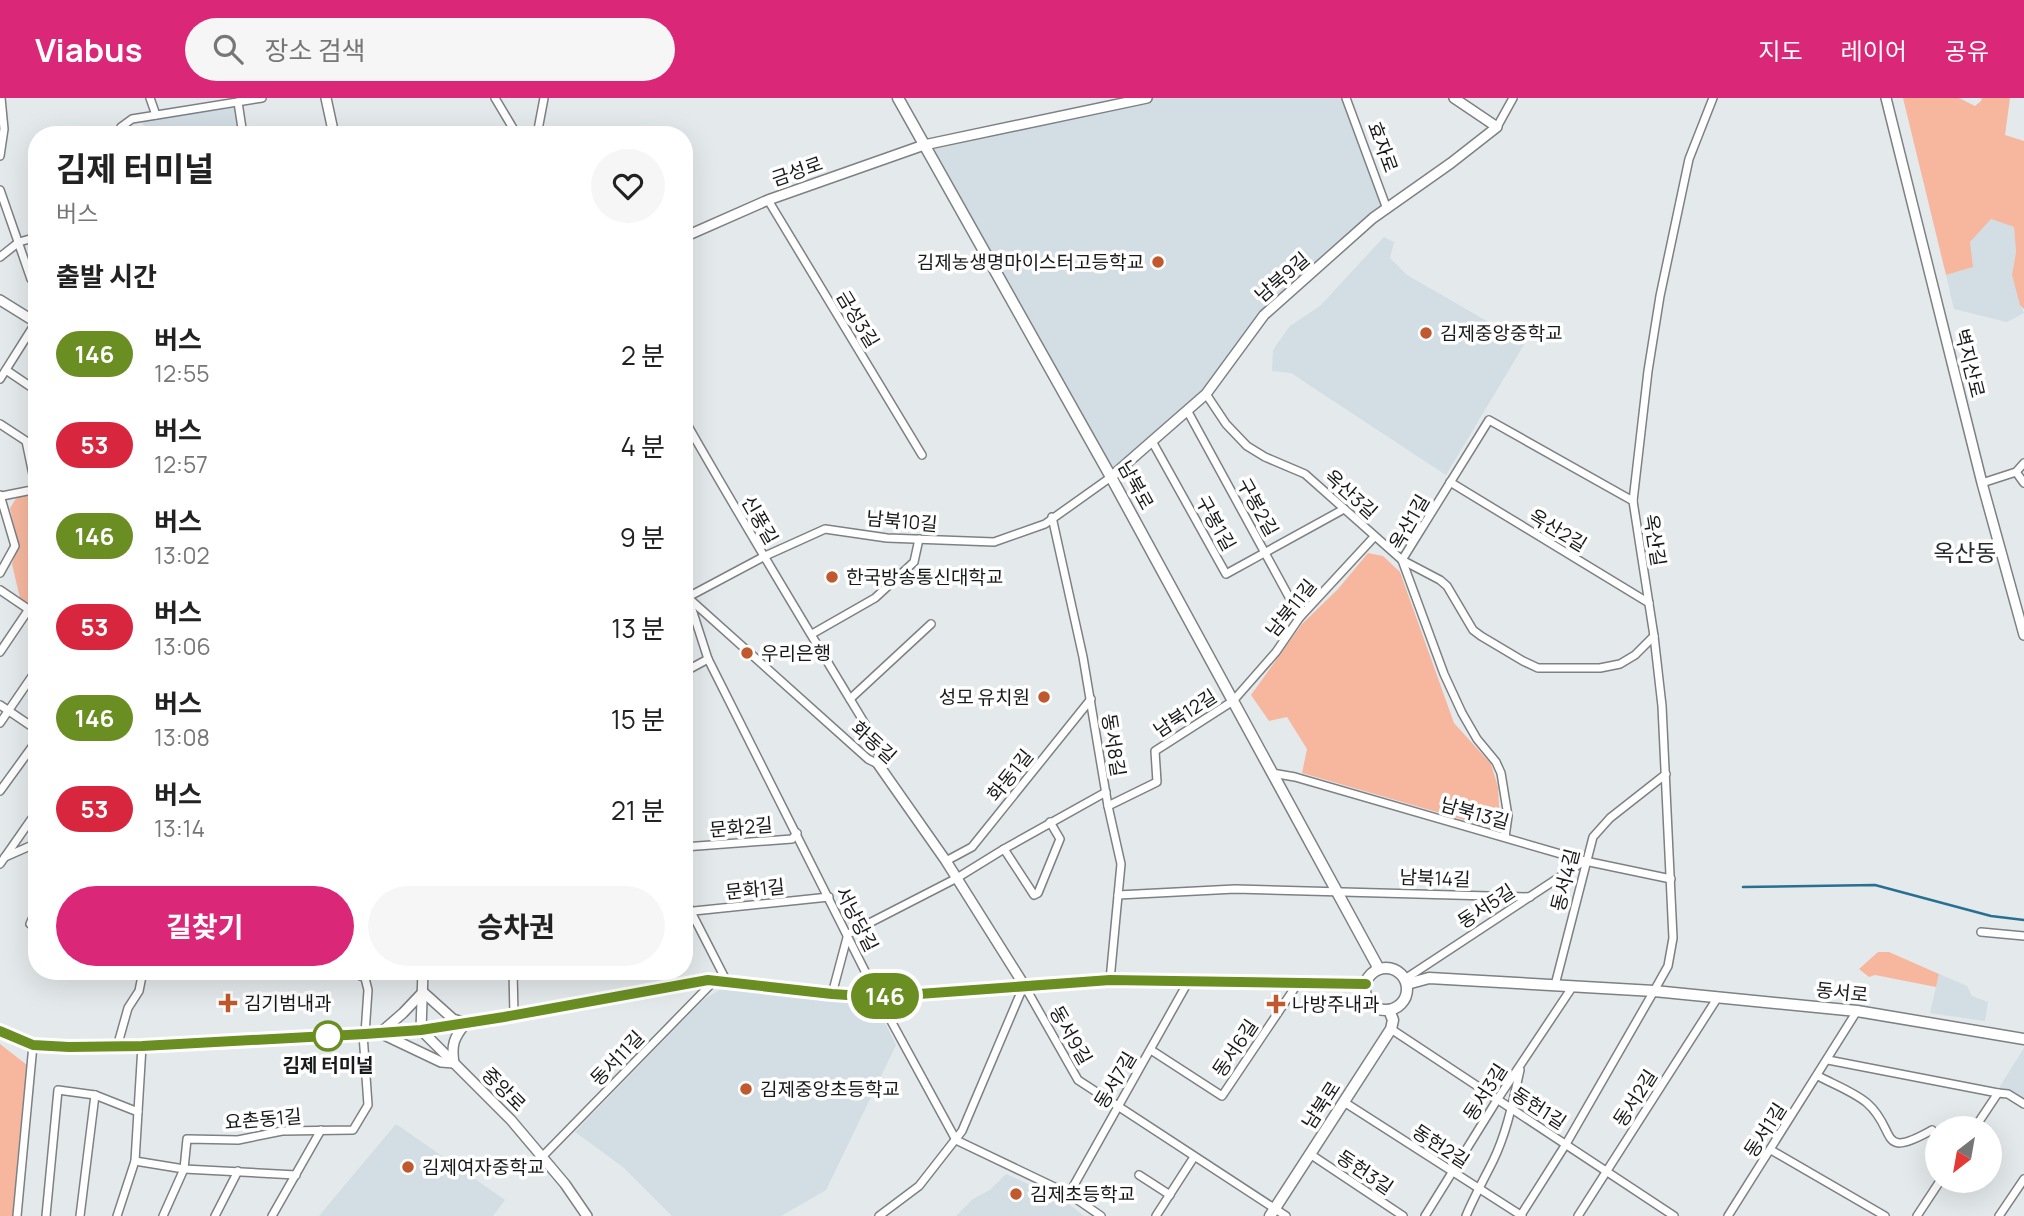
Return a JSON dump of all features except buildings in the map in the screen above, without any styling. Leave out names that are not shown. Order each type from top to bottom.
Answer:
[{"type":"main road","name":"남북로","points":[[898,98],[1111,477],[1379,969]]},
{"type":"main road","points":[[1379,969],[1394,969],[1406,982],[1405,999],[1389,1010],[1379,1009],[1370,1003],[1366,994],[1366,984],[1371,975],[1379,969]]},
{"type":"main road","name":"동서로","points":[[1406,982],[1429,978],[1654,991],[1857,1011],[2024,1039]]},
{"type":"main road","points":[[0,1031],[33,1045],[117,1047],[380,1033],[466,1023],[715,980],[878,997],[1110,980],[1366,984]]},
{"type":"main road","points":[[1389,1010],[1393,1020],[1391,1030]]},
{"type":"main road","name":"남북로","points":[[1273,1212],[1391,1030]]},
{"type":"street","points":[[0,156],[1,98]]},
{"type":"street","points":[[150,98],[156,115]]},
{"type":"street","points":[[122,126],[132,119],[233,100],[262,98]]},
{"type":"street","points":[[326,98],[332,126]]},
{"type":"street","points":[[495,98],[512,126]]},
{"type":"street","points":[[539,126],[544,98]]},
{"type":"street","points":[[924,145],[1147,98]]},
{"type":"street","name":"효자로","points":[[1346,98],[1387,208]]},
{"type":"street","points":[[1454,98],[1497,127],[1513,98]]},
{"type":"street","name":"옥산길","points":[[1654,991],[1668,965],[1673,938],[1671,879],[1662,706],[1633,501],[1648,371],[1660,296],[1689,159],[1713,98]]},
{"type":"street","name":"벽지산로","points":[[1886,98],[1982,483],[2024,635]]},
{"type":"street","points":[[233,100],[240,126]]},
{"type":"street","name":"남북9길","points":[[1111,477],[1206,394],[1264,315],[1387,208],[1497,127]]},
{"type":"street","name":"금성로","points":[[693,233],[768,200],[924,145]]},
{"type":"street","points":[[0,190],[28,263]]},
{"type":"street","name":"금성3길","points":[[768,200],[922,455]]},
{"type":"street","points":[[0,257],[19,242],[28,240]]},
{"type":"street","points":[[0,300],[28,318]]},
{"type":"street","points":[[0,379],[28,336]]},
{"type":"street","points":[[6,370],[28,385]]},
{"type":"street","name":"옥산3길","points":[[1206,394],[1226,424],[1247,446],[1305,474],[1402,560],[1440,580],[1447,586],[1473,630],[1502,650],[1538,668],[1600,668],[1620,664],[1635,655],[1654,636]]},
{"type":"street","name":"구봉2길","points":[[1188,412],[1300,617]]},
{"type":"street","name":"옥산1길","points":[[1505,837],[1508,816],[1501,773],[1462,713],[1444,674],[1402,560],[1489,420],[1633,501]]},
{"type":"street","points":[[0,424],[26,441],[28,451]]},
{"type":"street","name":"신풍길","points":[[693,435],[763,557],[879,747],[878,764]]},
{"type":"street","name":"구봉1길","points":[[1153,443],[1226,574],[1344,509]]},
{"type":"street","points":[[1982,483],[2016,472],[2024,463]]},
{"type":"street","points":[[2016,472],[2024,483]]},
{"type":"street","name":"남북10길","points":[[693,592],[825,528],[887,538],[994,542],[1045,524],[1111,477]]},
{"type":"street","name":"옥산2길","points":[[1450,482],[1649,603]]},
{"type":"street","points":[[0,573],[3,559],[15,546],[1,495],[28,490]]},
{"type":"street","name":"동서8길","points":[[1052,517],[1091,699],[1108,806],[1121,864],[1110,980]]},
{"type":"street","name":"남북11길","points":[[1233,701],[1276,652],[1300,617],[1374,537]]},
{"type":"street","points":[[812,634],[875,598],[914,562],[919,539]]},
{"type":"street","points":[[0,590],[28,609]]},
{"type":"street","name":"화동길","points":[[693,601],[868,760],[878,764],[946,861],[1024,985]]},
{"type":"street","points":[[0,652],[28,611]]},
{"type":"street","name":"서낭당길","points":[[693,615],[708,659],[878,997],[956,1140]]},
{"type":"street","points":[[850,699],[932,624]]},
{"type":"street","points":[[693,667],[708,659]]},
{"type":"street","points":[[0,723],[28,682]]},
{"type":"street","name":"화동1길","points":[[946,861],[972,846],[1091,699]]},
{"type":"street","name":"남북12길","points":[[1108,806],[1157,782],[1155,751],[1233,701]]},
{"type":"street","points":[[0,705],[28,724]]},
{"type":"street","points":[[0,791],[28,752]]},
{"type":"street","name":"남북13길","points":[[1272,773],[1295,777],[1585,861],[1671,879]]},
{"type":"street","name":"동서4길","points":[[1555,985],[1593,836],[1610,818],[1666,774]]},
{"type":"street","points":[[832,994],[848,934],[957,878],[1106,792]]},
{"type":"street","points":[[1004,849],[1034,895],[1038,893],[1060,839],[1050,822]]},
{"type":"street","points":[[2,861],[28,824]]},
{"type":"street","name":"문화2길","points":[[693,846],[792,839],[797,833]]},
{"type":"street","points":[[2,861],[28,848]]},
{"type":"street","name":"동서5길","points":[[1406,982],[1585,861]]},
{"type":"street","points":[[1118,895],[1235,889],[1338,891]]},
{"type":"street","name":"남북14길","points":[[1338,891],[1530,897]]},
{"type":"street","name":"문화1길","points":[[693,912],[829,897]]},
{"type":"street","points":[[693,919],[727,982]]},
{"type":"street","points":[[1981,932],[2024,936]]},
{"type":"street","points":[[117,1047],[128,1008],[141,980]]},
{"type":"street","points":[[321,1130],[353,1130],[368,1105],[364,1034],[368,990],[366,980]]},
{"type":"street","points":[[421,1030],[423,980]]},
{"type":"street","points":[[513,980],[514,1015]]},
{"type":"street","name":"동서11길","points":[[542,1157],[715,980]]},
{"type":"street","name":"동서7길","points":[[1069,1194],[1188,982]]},
{"type":"street","name":"동서6길","points":[[1151,1050],[1222,1096],[1298,983]]},
{"type":"street","points":[[879,1216],[919,1186],[962,1131],[1024,985]]},
{"type":"street","name":"동서9길","points":[[1024,985],[1078,1080],[1273,1212],[1286,1216]]},
{"type":"street","name":"동서3길","points":[[1425,1216],[1497,1100],[1573,986]]},
{"type":"street","points":[[1566,1143],[1654,991]]},
{"type":"street","points":[[423,992],[453,1018],[466,1023],[454,1040],[454,1063],[441,1062],[380,1033],[423,992]]},
{"type":"street","name":"동서2길","points":[[1578,1216],[1718,997]]},
{"type":"street","name":"동서1길","points":[[1728,1216],[1857,1011]]},
{"type":"street","name":"중앙로","points":[[421,1030],[512,1120],[565,1184],[587,1216]]},
{"type":"street","name":"동헌1길","points":[[1391,1030],[1674,1216]]},
{"type":"street","points":[[17,1216],[33,1045]]},
{"type":"street","points":[[117,1216],[135,1161],[142,1046]]},
{"type":"street","points":[[1828,1060],[2008,1094],[2024,1104]]},
{"type":"street","points":[[1466,1216],[1493,1160],[1511,1109],[1521,1064]]},
{"type":"street","points":[[1818,1076],[1867,1103],[1891,1140],[1899,1144],[1909,1143],[1925,1134]]},
{"type":"street","points":[[46,1216],[58,1090],[95,1095],[138,1112]]},
{"type":"street","points":[[1983,1116],[1998,1093]]},
{"type":"street","points":[[80,1216],[95,1095]]},
{"type":"street","name":"동헌2길","points":[[1344,1102],[1522,1216]]},
{"type":"street","name":"요촌동1길","points":[[163,1216],[184,1169],[187,1139],[238,1140],[282,1131],[321,1130]]},
{"type":"street","name":"요촌동1길","points":[[272,1216],[321,1130]]},
{"type":"street","points":[[956,1140],[1069,1194],[1101,1216]]},
{"type":"street","name":"동헌1길","points":[[1522,1216],[1566,1143]]},
{"type":"street","points":[[1771,1150],[1885,1216]]},
{"type":"street","name":"동헌3길","points":[[1310,1154],[1403,1216]]},
{"type":"street","points":[[1159,1215],[1194,1157]]},
{"type":"street","points":[[135,1161],[184,1169],[296,1175]]},
{"type":"street","points":[[215,1216],[238,1171]]},
{"type":"street","points":[[1139,1175],[1170,1195]]},
{"type":"street","points":[[1999,1216],[2024,1179]]},
{"type":"street","points":[[1917,1216],[1931,1194]]},
{"type":"shaded area","name":"김제농생명마이스터고등학교","points":[[1147,98],[1346,98],[1387,209],[1264,315],[1206,394],[1111,477],[925,145]]},
{"type":"shaded area","points":[[1903,98],[1959,98],[1975,106],[1982,98],[2010,98],[2005,135],[2024,141],[2024,309],[2020,305],[2012,275],[2016,252],[2014,227],[1991,219],[1970,242],[1973,267],[1946,275]]},
{"type":"shaded area","points":[[235,105],[238,126],[144,126],[142,120]]},
{"type":"shaded area","points":[[1991,219],[2014,227],[2016,252],[2012,275],[2024,313],[2007,322],[1954,309],[1946,275],[1972,267],[1970,242]]},
{"type":"shaded area","name":"김제중앙중학교","points":[[1384,237],[1394,242],[1390,258],[1407,275],[1525,343],[1446,475],[1291,373],[1272,371],[1273,350],[1290,326],[1320,306]]},
{"type":"shaded area","points":[[28,495],[28,603],[20,598],[12,564],[18,546],[10,508],[17,497]]},
{"type":"shaded area","points":[[1368,553],[1383,556],[1400,572],[1454,723],[1491,764],[1498,787],[1500,824],[1485,826],[1302,773],[1307,749],[1287,717],[1269,721],[1251,695],[1302,624],[1338,589]]},
{"type":"shaded area","points":[[1878,952],[1889,952],[1939,974],[1936,987],[1875,975],[1869,977],[1859,969]]},
{"type":"shaded area","points":[[1939,974],[1967,986],[1972,996],[1988,1002],[1985,1021],[1930,1013]]},
{"type":"shaded area","name":"김제중앙초등학교","points":[[723,988],[863,1003],[879,1011],[896,1045],[826,1190],[781,1216],[672,1216],[623,1167],[575,1132],[704,999]]},
{"type":"shaded area","points":[[0,1044],[27,1065],[17,1163],[18,1216],[0,1216]]},
{"type":"shaded area","points":[[2024,1048],[2024,1098],[1999,1088]]},
{"type":"shaded area","name":"김제여자중학교","points":[[396,1124],[505,1200],[493,1216],[319,1216]]},
{"type":"shaded area","name":"김제초등학교","points":[[1006,1174],[1065,1201],[1084,1216],[956,1216]]},
{"type":"waterway","points":[[1743,887],[1875,885],[1991,916],[2024,920]]},
{"type":"bus line","name":"146","points":[[0,1031],[33,1045],[69,1047],[142,1046],[421,1030],[708,980],[878,997],[1110,980],[1366,984]]},
{"type":"place","name":"김제농생명마이스터고등학교","points":[[1158,262]]},
{"type":"place","name":"김제중앙중학교","points":[[1426,333]]},
{"type":"place","name":"한국방송통신대학교","points":[[832,577]]},
{"type":"place","name":"우리은행","points":[[747,653]]},
{"type":"place","name":"성모 유치원","points":[[1044,697]]},
{"type":"place","name":"김기범내과","points":[[228,1003]]},
{"type":"place","name":"나방주내과","points":[[1276,1004]]},
{"type":"place","name":"김제 터미널","points":[[328,1036]]},
{"type":"place","name":"김제중앙초등학교","points":[[746,1089]]},
{"type":"place","name":"김제여자중학교","points":[[408,1167]]},
{"type":"place","name":"김제초등학교","points":[[1016,1194]]},
{"type":"district","name":"옥산동","points":[[1965,552]]}]
